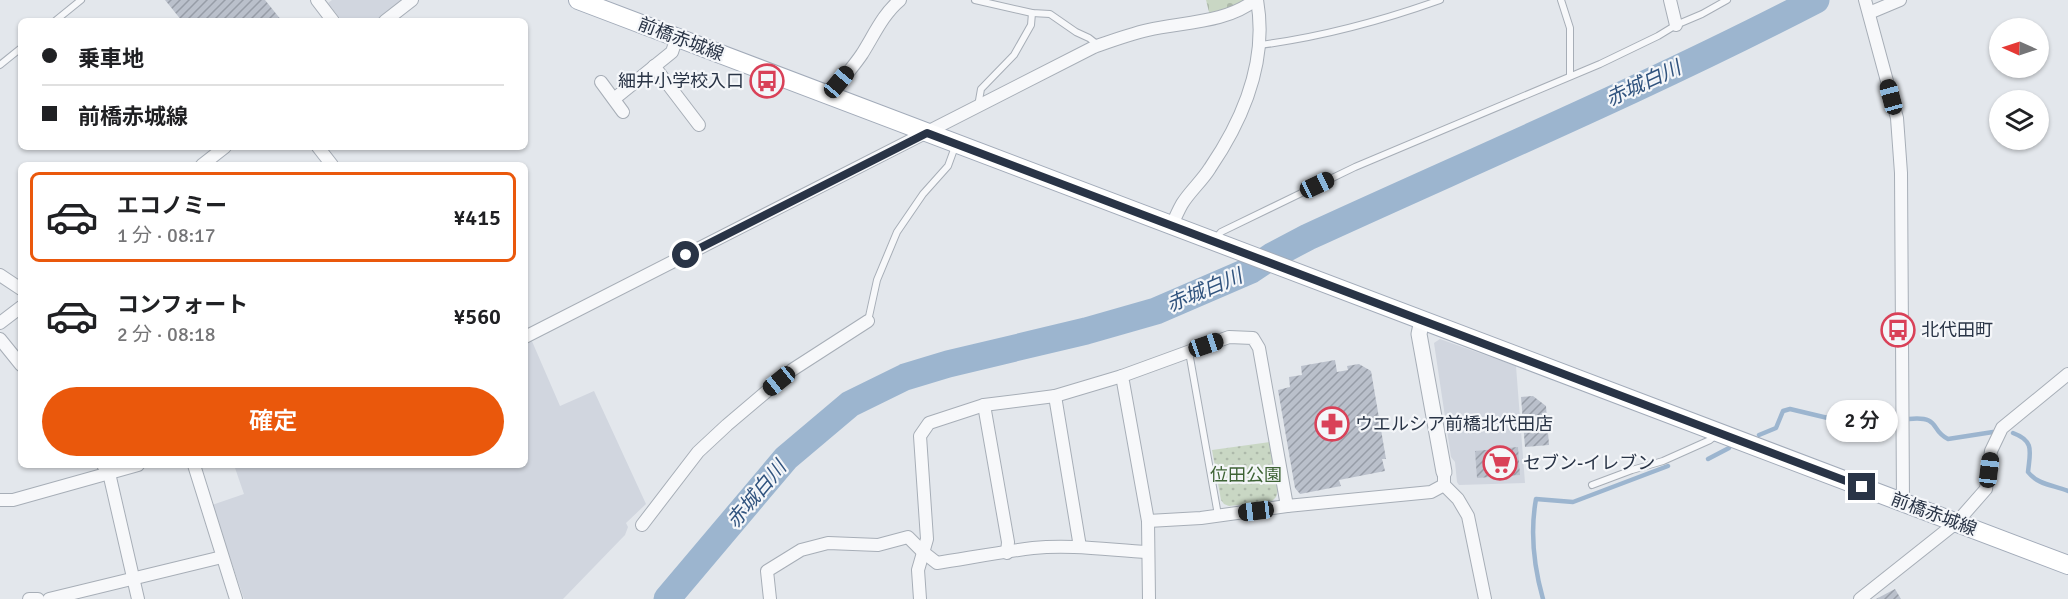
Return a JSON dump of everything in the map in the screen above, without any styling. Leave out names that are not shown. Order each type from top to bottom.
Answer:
[{"type":"main road","name":"前橋赤城線","points":[[578,0],[2068,565]]},
{"type":"street","points":[[317,0],[331,18]]},
{"type":"street","points":[[389,18],[412,0]]},
{"type":"street","points":[[832,97],[839,82],[860,57],[889,9],[900,0]]},
{"type":"street","points":[[1172,225],[1182,204],[1209,170],[1244,109],[1260,45],[1256,0]]},
{"type":"street","points":[[528,335],[1099,46],[1147,30],[1215,18],[1248,6],[1256,0]]},
{"type":"street","points":[[1670,0],[1676,25]]},
{"type":"street","points":[[1900,0],[1867,7],[1897,118],[1899,140],[1902,502]]},
{"type":"street","points":[[614,99],[672,52],[677,37]]},
{"type":"street","points":[[654,66],[699,125]]},
{"type":"street","points":[[601,82],[623,112]]},
{"type":"street","points":[[206,162],[221,150]]},
{"type":"street","points":[[320,150],[330,162]]},
{"type":"street","points":[[0,275],[18,287]]},
{"type":"street","points":[[0,323],[18,309]]},
{"type":"street","points":[[1422,320],[1419,334],[1444,478],[1468,516],[1485,599]]},
{"type":"street","points":[[642,525],[698,452],[727,425],[792,370],[868,321]]},
{"type":"street","points":[[920,599],[918,570],[927,539],[920,436],[929,423],[984,405],[1055,396],[1122,376],[1229,337],[1249,337],[1256,340],[1259,348],[1287,506]]},
{"type":"street","points":[[0,339],[18,361]]},
{"type":"street","points":[[1860,599],[1872,594],[1957,522],[1986,489],[1991,451],[2002,428],[2068,374]]},
{"type":"street","points":[[1122,376],[1148,521],[1149,599]]},
{"type":"street","points":[[1055,396],[1080,547]]},
{"type":"street","points":[[984,405],[1008,542],[1007,553]]},
{"type":"street","points":[[195,468],[236,599]]},
{"type":"street","points":[[0,500],[13,500],[106,469],[138,599]]},
{"type":"street","points":[[1148,521],[1431,492],[1444,478]]},
{"type":"street","points":[[770,599],[767,571],[801,550],[828,543],[878,545],[908,537],[937,563],[1032,548],[1080,547],[1148,552]]},
{"type":"street","points":[[49,599],[222,557]]},
{"type":"street","points":[[29,599],[38,599]]},
{"type":"lane","points":[[59,18],[81,0]]},
{"type":"lane","points":[[975,0],[1032,13],[1050,14],[1099,46]]},
{"type":"lane","points":[[1260,45],[1305,39],[1365,24],[1440,0]]},
{"type":"lane","points":[[1561,0],[1570,28],[1570,76]]},
{"type":"lane","points":[[1217,242],[1221,232],[1355,167],[1641,45],[1727,0]]},
{"type":"lane","points":[[978,107],[981,89],[1014,56],[1030,26],[1032,13]]},
{"type":"lane","points":[[0,65],[18,50]]},
{"type":"lane","points":[[868,321],[877,280],[897,232],[923,194],[948,166],[957,144]]},
{"type":"lane","points":[[1189,352],[1218,515]]},
{"type":"lane","points":[[1593,485],[1663,461],[1710,440],[1719,432]]},
{"type":"shaded area","points":[[332,0],[407,0],[384,18],[340,18],[328,3]]},
{"type":"shaded area","points":[[531,339],[560,406],[594,391],[646,504],[626,523],[628,527],[625,535],[563,599],[244,599],[212,505],[244,494],[235,468],[528,468],[528,340]]},
{"type":"shaded area","points":[[1440,339],[1516,366],[1525,483],[1459,485],[1457,482],[1455,462],[1451,457],[1434,343]]},
{"type":"green space","points":[[1206,0],[1247,0],[1210,16]]},
{"type":"green space","name":"位田公園","points":[[1270,442],[1278,491],[1276,497],[1272,501],[1229,506],[1224,504],[1221,500],[1212,450]]},
{"type":"building","points":[[165,0],[265,0],[280,18],[180,18]]},
{"type":"building","name":"ウエルシア前橋北代田店","points":[[1335,360],[1337,372],[1348,370],[1347,366],[1359,364],[1371,371],[1386,459],[1382,459],[1385,471],[1339,480],[1341,486],[1300,494],[1295,488],[1278,390],[1290,387],[1289,377],[1302,375],[1301,366]]},
{"type":"building","points":[[1533,396],[1546,406],[1549,445],[1525,447],[1521,397]]},
{"type":"building","points":[[1518,447],[1520,475],[1477,478],[1475,451]]},
{"type":"building","points":[[1895,589],[1901,599],[1876,599]]},
{"type":"waterway","name":"赤城白川","points":[[667,599],[786,458],[850,404],[905,377],[1156,311],[1251,270],[1308,237],[1627,92],[1816,0]]},
{"type":"waterway","points":[[1759,435],[1776,428],[1783,411],[1790,409],[1832,419],[1895,419]]},
{"type":"waterway","points":[[1909,419],[1931,422],[1948,439],[1993,432]]},
{"type":"waterway","points":[[2013,433],[2025,440],[2030,448],[2028,472],[2041,482],[2068,491]]},
{"type":"waterway","points":[[1708,459],[1729,448]]},
{"type":"waterway","points":[[1543,599],[1534,549],[1533,524],[1536,499],[1573,502],[1668,466]]},
{"type":"place","name":"細井小学校入口","points":[[767,81]]},
{"type":"place","name":"北代田町","points":[[1898,330]]},
{"type":"place","name":"ウエルシア前橋北代田店","points":[[1332,424]]},
{"type":"place","name":"セブン-イレブン","points":[[1500,463]]},
{"type":"route","points":[[686,255],[927,133],[1862,487]]}]
